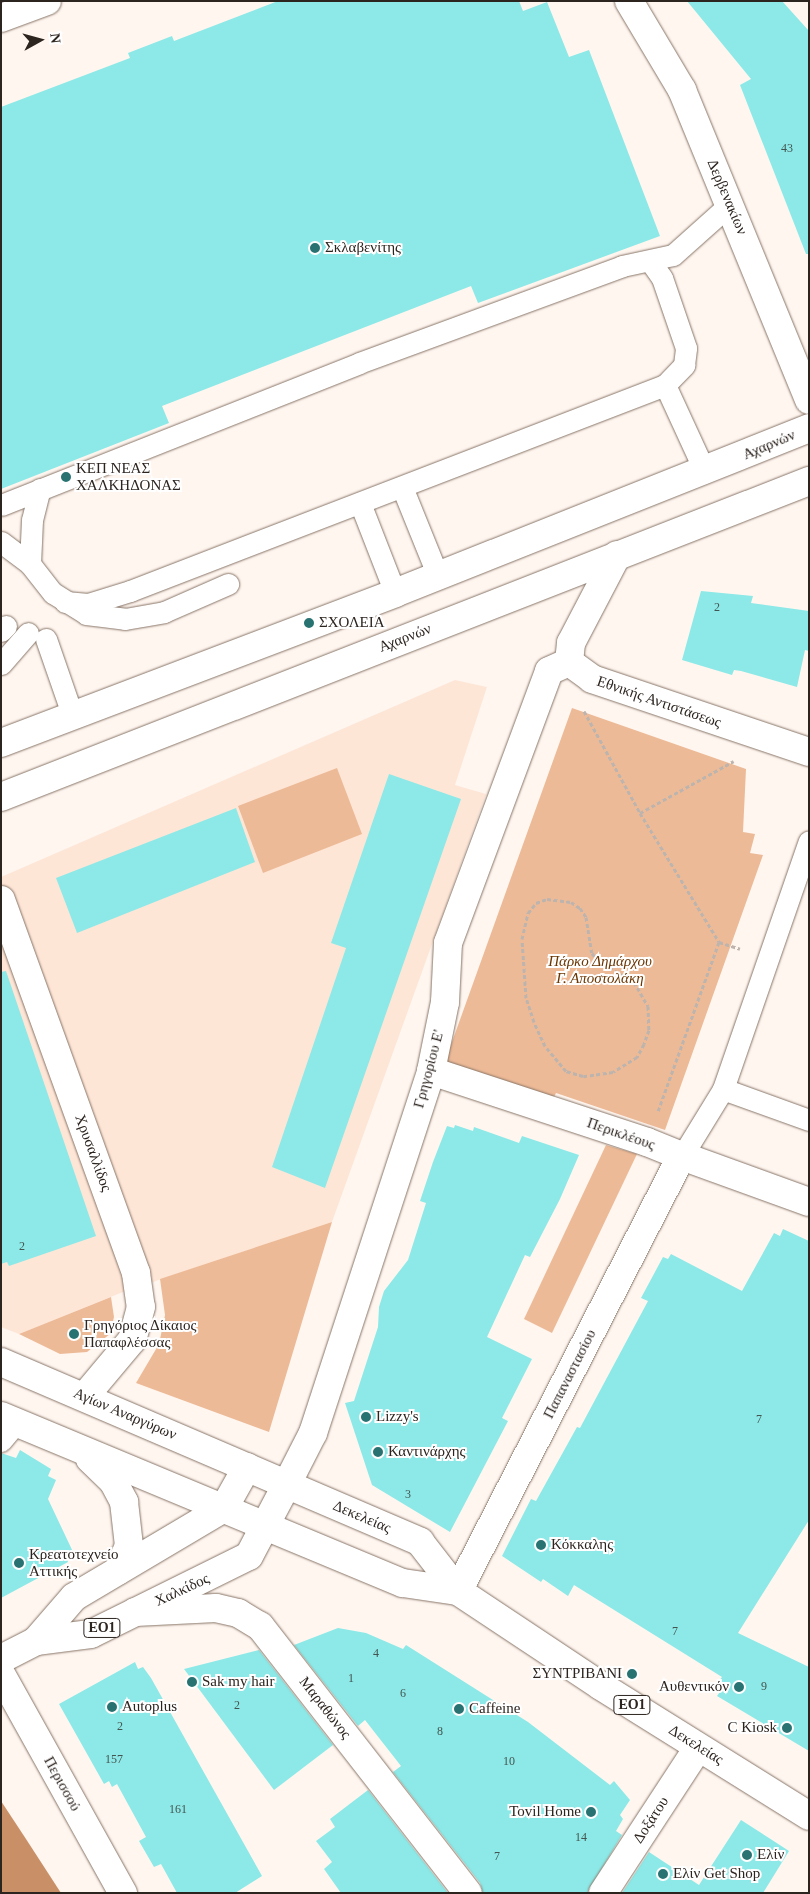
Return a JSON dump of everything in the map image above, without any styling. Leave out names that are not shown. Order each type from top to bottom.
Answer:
[{"type":"street","points":[[10,11],[47,1]]},
{"type":"street","name":"Δερβενακίων","points":[[629,1],[682,90],[809,400]]},
{"type":"street","name":"Αχαρνών","points":[[1,743],[72,714],[395,593],[705,472],[809,428]]},
{"type":"street","name":"Αχαρνών","points":[[1,797],[809,481]]},
{"type":"street","points":[[569,662],[571,643],[617,555]]},
{"type":"street","name":"Εθνικής Αντιστάσεως","points":[[569,662],[592,679],[809,752]]},
{"type":"street","name":"Γρηγορίου Ε'","points":[[287,1484],[313,1433],[431,1071],[445,1002],[448,943],[549,671],[569,662]]},
{"type":"street","name":"Χρυσαλλίδος","points":[[1,900],[136,1273],[141,1307],[132,1340],[85,1396]]},
{"type":"street","name":"Περικλέους","points":[[431,1071],[647,1142],[809,1202]]},
{"type":"street","name":"Παπαναστασίου","points":[[458,1591],[682,1156]]},
{"type":"street","name":"Αγίων Αναργύρων","points":[[1,1362],[85,1396],[247,1468]]},
{"type":"street","points":[[7,1426],[80,1449],[224,1508]]},
{"type":"street","points":[[80,1449],[113,1481],[124,1502],[129,1546],[118,1571]]},
{"type":"street","name":"Δεκελείας","points":[[247,1468],[420,1542],[458,1591],[698,1748],[809,1816]]},
{"type":"street","name":"Χαλκίδος","points":[[36,1641],[74,1597],[224,1508],[247,1468]]},
{"type":"street","name":"Χαλκίδος","points":[[1,1659],[36,1641],[91,1634],[249,1556],[287,1484]]},
{"type":"street","name":"ΕΟ1","points":[[224,1508],[264,1526]]},
{"type":"street","name":"Δεκελείας","points":[[264,1526],[403,1582],[458,1591]]},
{"type":"street","name":"Μαραθώνος","points":[[135,1612],[216,1608],[238,1613],[260,1626],[468,1893]]},
{"type":"street","name":"Περισσού","points":[[1,1674],[124,1893]]},
{"type":"street","name":"Δοξάτου","points":[[603,1893],[698,1748]]},
{"type":"lane","points":[[1,505],[40,488],[427,338],[622,266],[651,262],[673,255],[730,204]]},
{"type":"lane","points":[[65,602],[88,604],[117,596],[665,385],[684,366],[686,348],[662,278],[651,262]]},
{"type":"lane","points":[[665,385],[705,472]]},
{"type":"lane","points":[[402,487],[438,576]]},
{"type":"lane","points":[[30,564],[32,520],[40,488]]},
{"type":"lane","points":[[360,503],[395,593]]},
{"type":"lane","points":[[1,542],[30,564],[53,593],[86,614],[125,618],[164,612],[228,584]]},
{"type":"lane","points":[[1,664],[37,636],[72,714]]},
{"type":"lane","points":[[682,1156],[722,1089],[809,841]]},
{"type":"lane","points":[[722,1089],[809,1120]]},
{"type":"path","points":[[569,662],[582,708],[640,813],[719,942],[647,1142]]},
{"type":"path","points":[[640,813],[771,740]]},
{"type":"path","points":[[560,899],[580,908],[586,917],[592,953],[598,961],[634,982],[648,1006],[649,1030],[644,1044],[626,1066],[605,1074],[583,1076],[566,1071],[556,1063],[545,1046],[526,998],[522,939],[528,913],[536,903],[560,899]]},
{"type":"shaded area","points":[[455,680],[487,687],[455,785],[486,794],[332,1222],[123,1292],[19,1334],[1,1327],[1,877]]},
{"type":"shaded area","points":[[1,1801],[26,1839],[61,1893],[1,1893]]},
{"type":"green space","name":"Πάρκο Δημάρχου Γ. Αποστολάκη","points":[[572,708],[746,769],[743,832],[755,834],[750,853],[763,855],[665,1130],[556,1093],[551,1103],[443,1067]]},
{"type":"green space","points":[[337,768],[362,834],[263,873],[238,806]]},
{"type":"green space","points":[[606,1145],[637,1154],[552,1333],[524,1319]]},
{"type":"green space","points":[[332,1222],[269,1432],[136,1383],[159,1344],[165,1315],[160,1279]]},
{"type":"green space","points":[[111,1297],[114,1317],[110,1334],[87,1352],[60,1354],[19,1334]]},
{"type":"building","name":"Σκλαβενίτης","points":[[278,1],[519,1],[523,11],[547,2],[569,57],[589,50],[660,236],[478,303],[471,286],[162,406],[169,423],[1,489],[1,107],[130,58],[128,53],[172,36],[174,41]]},
{"type":"building","points":[[687,1],[782,1],[809,31],[809,254],[806,254],[740,85],[751,79]]},
{"type":"building","points":[[701,591],[753,596],[751,603],[809,611],[809,651],[805,650],[797,687],[741,671],[734,670],[732,675],[682,660]]},
{"type":"building","points":[[389,774],[461,799],[325,1188],[272,1167],[346,948],[331,943]]},
{"type":"building","points":[[236,808],[255,862],[77,933],[56,878]]},
{"type":"building","points":[[6,971],[96,1236],[9,1266],[7,1262],[1,1264],[1,972]]},
{"type":"building","points":[[455,1125],[473,1131],[474,1127],[519,1143],[522,1136],[579,1155],[560,1199],[530,1257],[525,1255],[487,1337],[532,1359],[502,1418],[508,1421],[450,1532],[372,1485],[345,1403],[354,1401],[378,1327],[379,1307],[384,1291],[408,1260],[426,1203],[420,1201],[433,1162],[447,1126],[454,1128]]},
{"type":"building","points":[[783,1229],[809,1241],[809,1520],[738,1633],[809,1667],[809,1751],[717,1696],[722,1689],[716,1685],[722,1677],[574,1585],[568,1596],[543,1579],[541,1582],[502,1556],[531,1499],[536,1501],[577,1427],[580,1428],[648,1301],[641,1298],[663,1257],[668,1259],[671,1254],[742,1291],[774,1233],[780,1236]]},
{"type":"building","points":[[20,1450],[51,1469],[48,1476],[56,1480],[48,1499],[74,1554],[66,1557],[68,1562],[1,1598],[1,1453],[16,1458]]},
{"type":"building","points":[[338,1628],[366,1633],[403,1649],[406,1645],[528,1722],[610,1785],[614,1781],[630,1800],[620,1815],[623,1819],[616,1831],[622,1835],[587,1893],[483,1893],[480,1883],[393,1772],[401,1766],[365,1720],[358,1726],[294,1645]]},
{"type":"building","points":[[259,1650],[333,1745],[274,1790],[184,1669]]},
{"type":"building","points":[[135,1662],[138,1669],[143,1667],[151,1678],[262,1876],[235,1893],[177,1893],[161,1864],[154,1867],[139,1841],[146,1837],[117,1784],[112,1787],[109,1781],[104,1784],[59,1704]]},
{"type":"building","points":[[368,1790],[448,1893],[341,1893],[324,1869],[332,1862],[316,1841],[335,1827],[330,1819]]},
{"type":"building","points":[[741,1820],[789,1851],[763,1893],[622,1893],[649,1852],[699,1885]]},
{"type":"place","name":"Σκλαβενίτης","points":[[315,248]]},
{"type":"place","name":"ΚΕΠ ΝΕΑΣ ΧΑΛΚΗΔΟΝΑΣ","points":[[66,477]]},
{"type":"place","name":"ΣΧΟΛΕΙΑ","points":[[309,623]]},
{"type":"place","name":"Γρηγόριος Δίκαιος Παπαφλέσσας","points":[[74,1334]]},
{"type":"place","name":"Lizzy's","points":[[366,1417]]},
{"type":"place","name":"Καντινάρχης","points":[[378,1452]]},
{"type":"place","name":"Κόκκαλης","points":[[541,1545]]},
{"type":"place","name":"Κρεατοτεχνείο Αττικής","points":[[19,1563]]},
{"type":"place","name":"ΣΥΝΤΡΙΒΑΝΙ","points":[[632,1674]]},
{"type":"place","name":"Sak my hair","points":[[192,1682]]},
{"type":"place","name":"Αυθεντικόν","points":[[739,1687]]},
{"type":"place","name":"Autoplus","points":[[112,1707]]},
{"type":"place","name":"Caffeine","points":[[459,1709]]},
{"type":"place","name":"C Kiosk","points":[[787,1728]]},
{"type":"place","name":"Tovil Home","points":[[591,1812]]},
{"type":"place","name":"Ελίν","points":[[747,1855]]},
{"type":"place","name":"Ελίν Get Shop","points":[[663,1874]]}]
